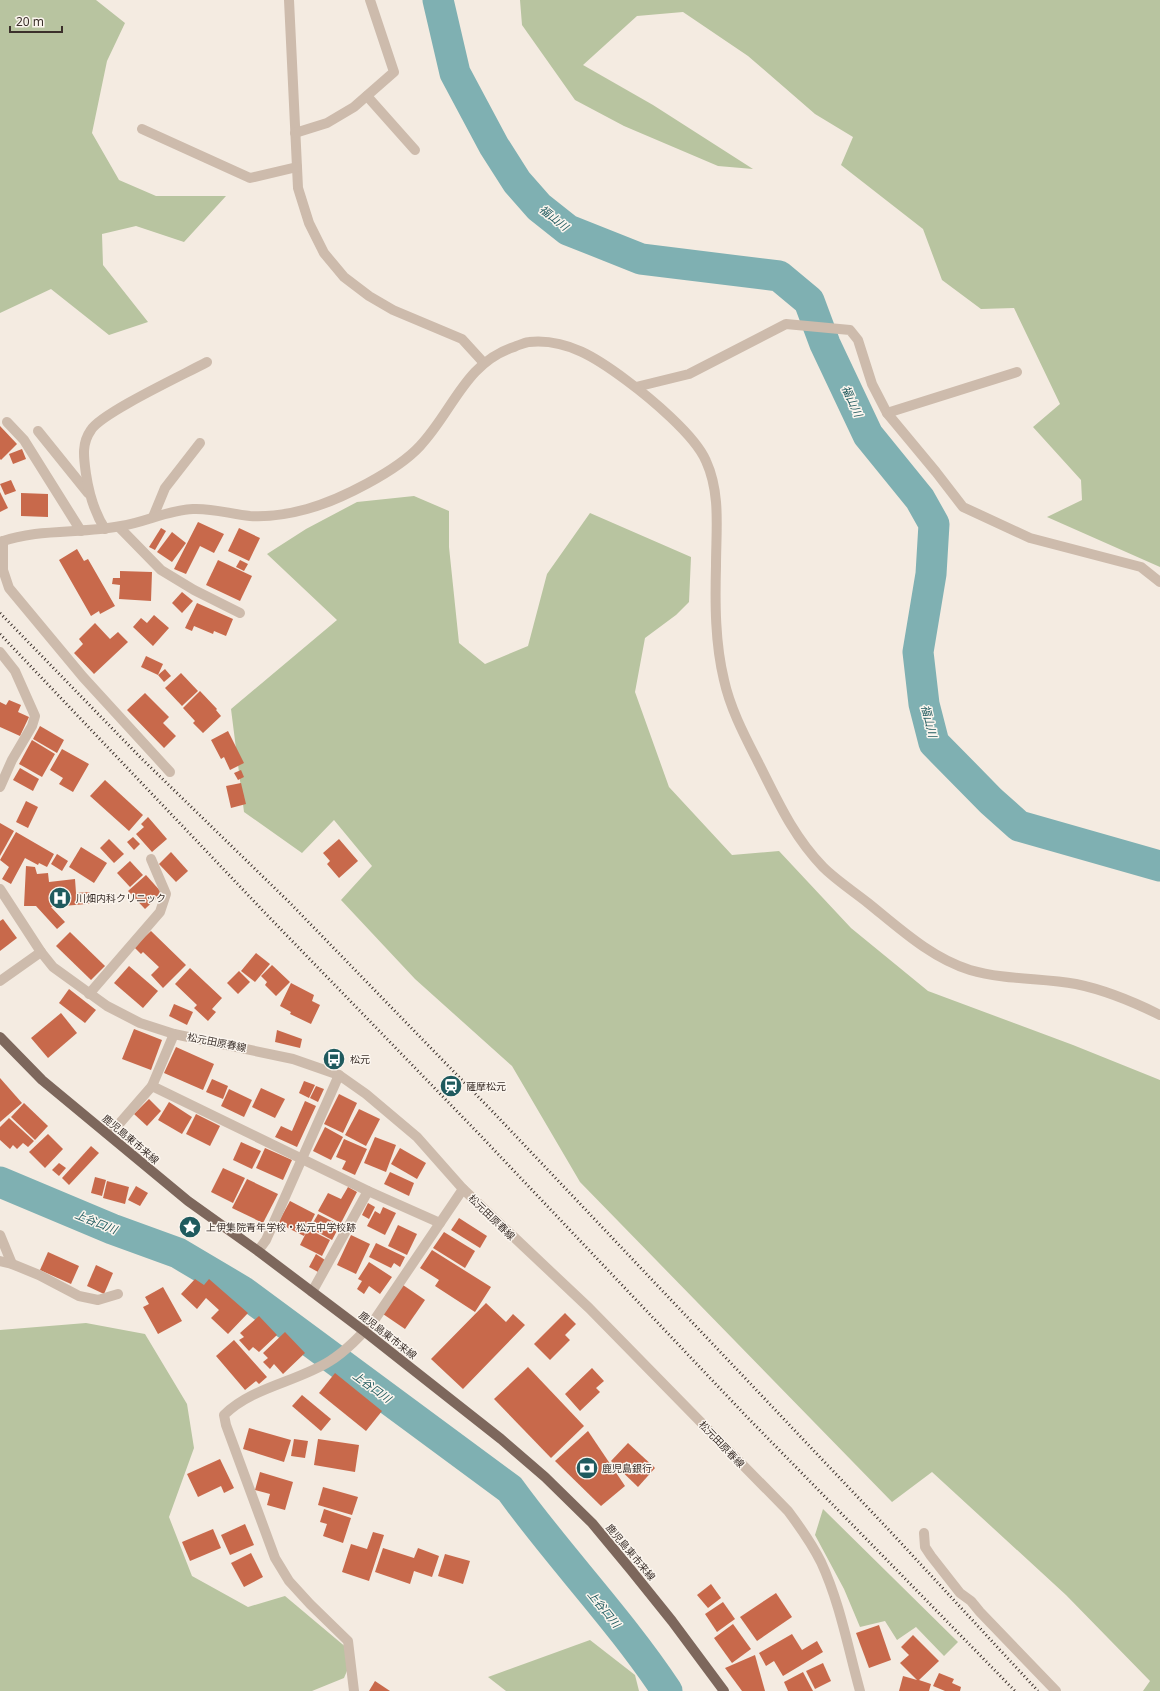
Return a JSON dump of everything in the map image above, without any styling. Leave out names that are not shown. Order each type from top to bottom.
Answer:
[{"type":"main road","name":"鹿児島東市来線","points":[[0,1037],[42,1080],[188,1201],[258,1251],[364,1331],[501,1439],[545,1477],[592,1523],[672,1621],[724,1691]]},
{"type":"street","points":[[289,0],[298,188],[309,223],[324,253],[344,277],[369,296],[393,310],[462,339],[483,362]]},
{"type":"street","points":[[295,133],[327,123],[354,107],[394,72],[370,0]]},
{"type":"street","points":[[367,96],[415,150]]},
{"type":"street","points":[[142,129],[250,178],[297,166]]},
{"type":"street","points":[[636,387],[689,374],[786,324],[850,330],[858,340],[872,384],[887,413],[963,507],[1030,538],[1141,567],[1160,582]]},
{"type":"street","points":[[170,772],[83,677],[9,588],[3,570],[2,541],[30,533],[81,531],[119,527],[188,509],[213,509],[249,516],[281,514],[307,509],[332,500],[367,483],[407,458],[419,447],[449,409],[463,385],[483,362],[502,351],[528,342],[561,344],[586,353],[604,363],[636,387],[687,434],[705,457],[717,500],[715,586],[718,642],[724,680],[733,708],[793,830],[824,869],[936,954],[968,969],[1001,977],[1076,984],[1111,994],[1160,1015]]},
{"type":"street","points":[[105,529],[97,517],[89,493],[83,450],[91,429],[107,416],[207,362]]},
{"type":"street","points":[[887,413],[1017,372]]},
{"type":"street","points":[[8,422],[24,440],[81,531]]},
{"type":"street","points":[[38,431],[89,493]]},
{"type":"street","points":[[153,517],[165,488],[200,443]]},
{"type":"street","points":[[119,527],[161,570],[194,590],[240,613]]},
{"type":"street","points":[[0,652],[15,671],[35,716],[32,726],[12,760],[0,787]]},
{"type":"street","points":[[88,994],[160,912],[166,894],[151,859]]},
{"type":"street","name":"松元田原春線","points":[[0,889],[52,967],[88,994],[107,1006],[140,1023],[174,1034],[293,1058],[339,1075],[366,1094],[417,1137],[463,1189],[588,1308],[788,1511],[808,1538],[821,1562],[835,1598],[860,1691]]},
{"type":"street","points":[[0,981],[41,952]]},
{"type":"street","points":[[106,1133],[119,1124],[152,1086],[174,1034]]},
{"type":"street","points":[[258,1251],[266,1240],[339,1075]]},
{"type":"street","points":[[152,1086],[368,1191],[440,1223]]},
{"type":"street","points":[[354,1691],[348,1640],[310,1604],[289,1581],[275,1558],[226,1425],[224,1415],[240,1402],[330,1361],[350,1346],[373,1322],[463,1189]]},
{"type":"street","points":[[312,1292],[368,1191]]},
{"type":"street","points":[[0,1235],[12,1264]]},
{"type":"street","points":[[0,1261],[12,1264],[79,1296],[98,1300],[118,1294]]},
{"type":"street","points":[[924,1533],[925,1547],[960,1593],[971,1601],[1056,1691]]},
{"type":"green space","points":[[0,0],[96,0],[125,23],[107,61],[92,133],[119,180],[156,196],[226,196],[184,242],[136,226],[102,234],[103,265],[148,322],[109,335],[51,289],[0,313]]},
{"type":"green space","points":[[520,0],[1160,0],[1160,567],[1047,517],[1082,500],[1081,480],[1033,427],[1060,404],[1014,308],[981,309],[942,280],[923,229],[841,165],[853,137],[815,114],[748,56],[683,12],[637,16],[583,65],[653,105],[753,169],[718,166],[624,126],[575,100],[522,25]]},
{"type":"green space","points":[[414,496],[449,511],[449,547],[459,643],[485,664],[528,646],[547,574],[590,513],[691,557],[689,602],[676,615],[645,638],[635,692],[669,787],[732,855],[779,851],[851,928],[928,991],[1073,1045],[1160,1080],[1160,1691],[1143,1691],[1150,1681],[1066,1595],[932,1472],[892,1502],[580,1182],[512,1066],[415,979],[341,900],[372,866],[334,820],[302,853],[244,812],[231,709],[337,620],[267,554],[306,529],[357,502]]},
{"type":"green space","points":[[86,1323],[145,1334],[187,1404],[194,1448],[169,1517],[192,1576],[248,1607],[285,1596],[354,1654],[344,1678],[312,1691],[0,1691],[0,1330]]},
{"type":"green space","points":[[823,1509],[958,1642],[944,1656],[916,1627],[897,1640],[885,1621],[860,1627],[844,1589],[815,1535]]},
{"type":"green space","points":[[590,1640],[635,1675],[639,1691],[506,1691],[488,1677]]},
{"type":"building","points":[[0,426],[17,444],[1,460],[0,459]]},
{"type":"building","points":[[22,449],[26,459],[13,464],[9,454]]},
{"type":"building","points":[[11,480],[16,491],[5,495],[0,484]]},
{"type":"building","points":[[0,492],[8,508],[0,512]]},
{"type":"building","points":[[21,493],[48,494],[48,517],[21,516]]},
{"type":"building","points":[[198,522],[224,534],[214,553],[200,546],[186,574],[174,569]]},
{"type":"building","points":[[161,528],[166,531],[155,550],[149,547]]},
{"type":"building","points":[[239,528],[260,538],[249,561],[228,551]]},
{"type":"building","points":[[172,532],[186,543],[172,562],[157,552]]},
{"type":"building","points":[[77,549],[84,561],[88,559],[115,606],[100,614],[99,611],[91,616],[59,560]]},
{"type":"building","points":[[218,560],[252,576],[240,601],[206,585]]},
{"type":"building","points":[[240,560],[248,564],[244,571],[236,567]]},
{"type":"building","points":[[120,571],[152,572],[151,601],[119,599],[120,585],[112,584],[113,578],[120,578]]},
{"type":"building","points":[[182,592],[193,601],[182,613],[172,603]]},
{"type":"building","points":[[197,603],[233,619],[226,636],[214,631],[213,634],[194,626],[192,631],[185,628]]},
{"type":"building","points":[[154,615],[169,628],[153,646],[133,627],[141,618],[147,623]]},
{"type":"building","points":[[95,623],[110,639],[118,632],[128,642],[94,674],[74,653],[83,644],[79,639]]},
{"type":"building","points":[[146,656],[163,664],[158,675],[141,667]]},
{"type":"building","points":[[165,669],[171,676],[164,682],[158,675]]},
{"type":"building","points":[[181,673],[198,691],[182,706],[165,688]]},
{"type":"building","points":[[200,691],[217,709],[216,710],[221,716],[203,733],[193,723],[195,721],[183,708]]},
{"type":"building","points":[[145,693],[169,717],[163,723],[176,736],[164,748],[127,710]]},
{"type":"building","points":[[9,700],[21,705],[18,712],[29,717],[20,736],[0,727],[0,702],[6,705]]},
{"type":"building","points":[[40,726],[64,740],[57,753],[33,739]]},
{"type":"building","points":[[228,731],[244,763],[230,770],[224,757],[221,759],[211,740]]},
{"type":"building","points":[[32,740],[55,754],[42,777],[19,764]]},
{"type":"building","points":[[62,749],[89,764],[73,792],[59,784],[63,778],[50,770]]},
{"type":"building","points":[[20,768],[39,779],[33,791],[13,780]]},
{"type":"building","points":[[241,770],[244,777],[238,780],[234,773]]},
{"type":"building","points":[[105,780],[143,815],[129,831],[90,796]]},
{"type":"building","points":[[241,783],[246,804],[231,808],[226,786]]},
{"type":"building","points":[[26,801],[38,807],[28,828],[16,822]]},
{"type":"building","points":[[148,817],[167,839],[152,852],[136,834],[144,827],[141,824]]},
{"type":"building","points":[[0,823],[14,831],[0,856]]},
{"type":"building","points":[[16,832],[54,854],[47,867],[39,863],[38,865],[25,858],[11,884],[2,879],[9,867],[0,860]]},
{"type":"building","points":[[133,837],[140,844],[134,850],[127,842]]},
{"type":"building","points":[[109,839],[124,854],[114,863],[100,848]]},
{"type":"building","points":[[339,839],[358,861],[339,878],[327,864],[330,861],[323,853]]},
{"type":"building","points":[[81,847],[107,863],[94,883],[69,867]]},
{"type":"building","points":[[171,852],[188,871],[176,882],[159,864]]},
{"type":"building","points":[[57,854],[68,861],[62,871],[51,864]]},
{"type":"building","points":[[130,861],[143,875],[130,887],[117,873]]},
{"type":"building","name":"川畑内科クリニック","points":[[26,866],[35,867],[37,874],[48,873],[49,882],[75,879],[76,893],[89,892],[99,903],[51,907],[65,922],[57,929],[36,906],[24,906]]},
{"type":"building","points":[[146,875],[162,893],[145,909],[128,891]]},
{"type":"building","points":[[3,919],[17,938],[0,951],[0,921]]},
{"type":"building","points":[[151,931],[186,965],[163,988],[151,975],[159,967],[143,952],[141,954],[134,947]]},
{"type":"building","points":[[70,932],[105,966],[91,980],[56,946]]},
{"type":"building","points":[[256,953],[270,964],[255,982],[241,971]]},
{"type":"building","points":[[272,965],[290,982],[276,996],[265,985],[267,982],[261,976]]},
{"type":"building","points":[[129,966],[158,991],[143,1008],[114,983]]},
{"type":"building","points":[[190,968],[222,998],[212,1009],[216,1012],[208,1021],[194,1008],[197,1005],[175,984]]},
{"type":"building","points":[[239,971],[250,982],[238,994],[227,983]]},
{"type":"building","points":[[291,983],[314,995],[312,1001],[320,1005],[311,1024],[290,1014],[291,1012],[280,1006]]},
{"type":"building","points":[[69,989],[96,1010],[85,1023],[59,1003]]},
{"type":"building","points":[[174,1004],[193,1012],[187,1025],[169,1016]]},
{"type":"building","points":[[61,1013],[77,1033],[48,1058],[31,1038]]},
{"type":"building","points":[[134,1029],[162,1040],[151,1070],[122,1059]]},
{"type":"building","points":[[277,1030],[302,1039],[300,1048],[275,1042]]},
{"type":"building","points":[[176,1047],[214,1064],[203,1090],[164,1073]]},
{"type":"building","points":[[0,1078],[22,1103],[0,1122]]},
{"type":"building","points":[[212,1079],[228,1086],[223,1099],[206,1092]]},
{"type":"building","points":[[304,1081],[315,1085],[309,1098],[299,1093]]},
{"type":"building","points":[[316,1086],[324,1089],[318,1102],[310,1098]]},
{"type":"building","points":[[261,1088],[285,1099],[275,1118],[252,1107]]},
{"type":"building","points":[[229,1089],[252,1100],[244,1117],[221,1106]]},
{"type":"building","points":[[339,1094],[357,1103],[343,1133],[324,1124]]},
{"type":"building","points":[[149,1099],[161,1111],[147,1126],[134,1114]]},
{"type":"building","points":[[305,1101],[316,1106],[297,1147],[275,1137],[281,1126],[292,1131]]},
{"type":"building","points":[[169,1102],[192,1117],[182,1134],[158,1120]]},
{"type":"building","points":[[24,1103],[48,1126],[35,1140],[11,1117]]},
{"type":"building","points":[[359,1109],[380,1119],[366,1146],[345,1135]]},
{"type":"building","points":[[196,1114],[220,1126],[210,1146],[186,1134]]},
{"type":"building","points":[[9,1118],[34,1141],[28,1147],[23,1143],[17,1149],[13,1145],[10,1149],[0,1140],[0,1127]]},
{"type":"building","points":[[325,1127],[343,1137],[331,1160],[313,1151]]},
{"type":"building","points":[[48,1134],[63,1149],[45,1168],[29,1152]]},
{"type":"building","points":[[375,1137],[396,1145],[386,1172],[364,1163]]},
{"type":"building","points":[[344,1139],[367,1149],[355,1175],[342,1169],[346,1161],[336,1157]]},
{"type":"building","points":[[241,1142],[261,1151],[252,1169],[233,1160]]},
{"type":"building","points":[[91,1146],[99,1153],[69,1185],[62,1178]]},
{"type":"building","points":[[265,1148],[292,1160],[283,1180],[256,1168]]},
{"type":"building","points":[[400,1148],[426,1163],[417,1179],[391,1164]]},
{"type":"building","points":[[59,1163],[66,1168],[59,1176],[52,1170]]},
{"type":"building","points":[[223,1168],[245,1178],[233,1203],[211,1192]]},
{"type":"building","points":[[390,1172],[414,1183],[409,1196],[384,1184]]},
{"type":"building","points":[[95,1177],[106,1180],[102,1196],[91,1193]]},
{"type":"building","points":[[247,1179],[278,1194],[263,1223],[232,1208]]},
{"type":"building","points":[[107,1181],[129,1187],[125,1204],[103,1198]]},
{"type":"building","points":[[136,1186],[148,1193],[140,1206],[128,1200]]},
{"type":"building","points":[[348,1187],[357,1192],[341,1223],[318,1211],[328,1193],[341,1199]]},
{"type":"building","points":[[290,1201],[315,1214],[304,1236],[278,1223]]},
{"type":"building","points":[[368,1203],[375,1207],[369,1219],[362,1215]]},
{"type":"building","points":[[383,1207],[396,1213],[385,1235],[367,1226],[375,1211],[380,1214]]},
{"type":"building","points":[[318,1214],[340,1225],[332,1240],[310,1228]]},
{"type":"building","points":[[459,1218],[487,1236],[480,1248],[451,1230]]},
{"type":"building","points":[[398,1225],[417,1234],[407,1255],[388,1246]]},
{"type":"building","points":[[308,1229],[330,1240],[322,1256],[300,1245]]},
{"type":"building","points":[[444,1232],[475,1251],[465,1268],[433,1248]]},
{"type":"building","points":[[351,1235],[370,1244],[356,1274],[337,1265]]},
{"type":"building","points":[[376,1243],[405,1257],[400,1267],[394,1263],[391,1268],[369,1257]]},
{"type":"building","points":[[432,1250],[491,1287],[475,1312],[435,1286],[439,1280],[420,1268]]},
{"type":"building","points":[[48,1252],[79,1266],[71,1284],[40,1270]]},
{"type":"building","points":[[316,1254],[325,1260],[318,1272],[309,1267]]},
{"type":"building","points":[[369,1262],[392,1277],[380,1294],[369,1286],[364,1294],[357,1289],[362,1281],[358,1279]]},
{"type":"building","points":[[96,1265],[113,1273],[104,1294],[87,1286]]},
{"type":"building","points":[[195,1279],[204,1285],[209,1279],[248,1313],[228,1334],[211,1318],[219,1310],[206,1298],[197,1309],[181,1294]]},
{"type":"building","points":[[403,1285],[425,1300],[405,1329],[383,1314]]},
{"type":"building","points":[[163,1287],[182,1321],[158,1334],[143,1307],[149,1304],[145,1297]]},
{"type":"building","points":[[486,1303],[506,1322],[513,1314],[525,1325],[463,1389],[431,1359]]},
{"type":"building","points":[[565,1313],[576,1324],[565,1335],[570,1340],[550,1360],[534,1344]]},
{"type":"building","points":[[259,1316],[277,1335],[259,1352],[253,1347],[249,1351],[239,1340],[244,1337],[240,1333]]},
{"type":"building","points":[[285,1332],[305,1353],[283,1374],[274,1364],[270,1369],[263,1362],[268,1358],[263,1353]]},
{"type":"building","points":[[234,1340],[267,1377],[259,1384],[256,1381],[245,1390],[216,1356]]},
{"type":"building","points":[[528,1367],[584,1426],[551,1458],[494,1399]]},
{"type":"building","points":[[592,1368],[604,1381],[596,1388],[600,1392],[580,1411],[565,1394]]},
{"type":"building","points":[[335,1373],[382,1411],[366,1431],[319,1393]]},
{"type":"building","points":[[302,1395],[331,1419],[321,1431],[292,1406]]},
{"type":"building","points":[[249,1428],[291,1440],[284,1462],[243,1449]]},
{"type":"building","name":"鹿児島銀行","points":[[588,1431],[625,1486],[601,1506],[555,1461]]},
{"type":"building","points":[[294,1439],[308,1441],[305,1458],[291,1456]]},
{"type":"building","points":[[318,1439],[359,1445],[355,1472],[314,1465]]},
{"type":"building","points":[[628,1443],[655,1468],[638,1487],[611,1461]]},
{"type":"building","points":[[220,1459],[234,1488],[224,1493],[221,1486],[198,1497],[187,1474]]},
{"type":"building","points":[[260,1472],[293,1482],[285,1510],[267,1505],[270,1494],[255,1490]]},
{"type":"building","points":[[323,1487],[358,1497],[352,1515],[318,1505]]},
{"type":"building","points":[[324,1509],[351,1518],[343,1543],[323,1536],[327,1524],[320,1522]]},
{"type":"building","points":[[245,1524],[254,1545],[230,1555],[221,1535]]},
{"type":"building","points":[[213,1529],[221,1548],[190,1561],[182,1542]]},
{"type":"building","points":[[373,1532],[384,1535],[369,1581],[342,1572],[351,1544],[367,1549]]},
{"type":"building","points":[[383,1548],[414,1558],[418,1548],[439,1556],[432,1577],[414,1571],[410,1584],[375,1572]]},
{"type":"building","points":[[251,1553],[263,1577],[244,1587],[231,1563]]},
{"type":"building","points":[[445,1554],[470,1561],[463,1584],[438,1576]]},
{"type":"building","points":[[711,1584],[721,1598],[708,1608],[697,1595]]},
{"type":"building","points":[[776,1593],[792,1617],[757,1641],[740,1617]]},
{"type":"building","points":[[723,1602],[735,1619],[717,1632],[705,1614]]},
{"type":"building","points":[[733,1624],[751,1649],[732,1663],[714,1638]]},
{"type":"building","points":[[879,1625],[891,1660],[869,1668],[856,1633]]},
{"type":"building","points":[[792,1634],[802,1650],[817,1641],[823,1652],[783,1676],[774,1661],[766,1666],[759,1653]]},
{"type":"building","points":[[913,1635],[939,1661],[919,1680],[931,1684],[929,1691],[899,1691],[903,1676],[917,1680],[900,1663],[909,1655],[901,1647]]},
{"type":"building","points":[[755,1655],[765,1691],[742,1691],[725,1668]]},
{"type":"building","points":[[823,1663],[831,1681],[815,1689],[806,1671]]},
{"type":"building","points":[[803,1672],[813,1691],[788,1691],[784,1682]]},
{"type":"building","points":[[939,1673],[954,1679],[952,1683],[961,1687],[960,1691],[945,1691],[933,1686]]},
{"type":"building","points":[[375,1681],[390,1691],[369,1691]]},
{"type":"waterway","name":"福山川","points":[[438,0],[455,73],[494,146],[517,182],[539,207],[568,230],[641,259],[779,276],[809,301],[825,344],[868,435],[920,499],[934,524],[931,574],[918,652],[924,704],[934,743],[991,801],[1019,826],[1160,866]]},
{"type":"waterway","name":"上谷口川","points":[[0,1182],[112,1229],[178,1253],[242,1291],[510,1489],[529,1515],[630,1639],[667,1691]]},
{"type":"railway","points":[[0,613],[141,758],[289,902],[494,1113],[888,1529],[1038,1691]]},
{"type":"railway","points":[[0,634],[268,916],[479,1134],[747,1417],[1015,1691]]},
{"type":"place","name":"川畑内科クリニック","points":[[60,898]]},
{"type":"place","name":"松元","points":[[334,1059]]},
{"type":"place","name":"薩摩松元","points":[[451,1086]]},
{"type":"place","name":"上伊集院青年学校・松元中学校跡","points":[[190,1227]]},
{"type":"place","name":"鹿児島銀行","points":[[587,1468]]}]
